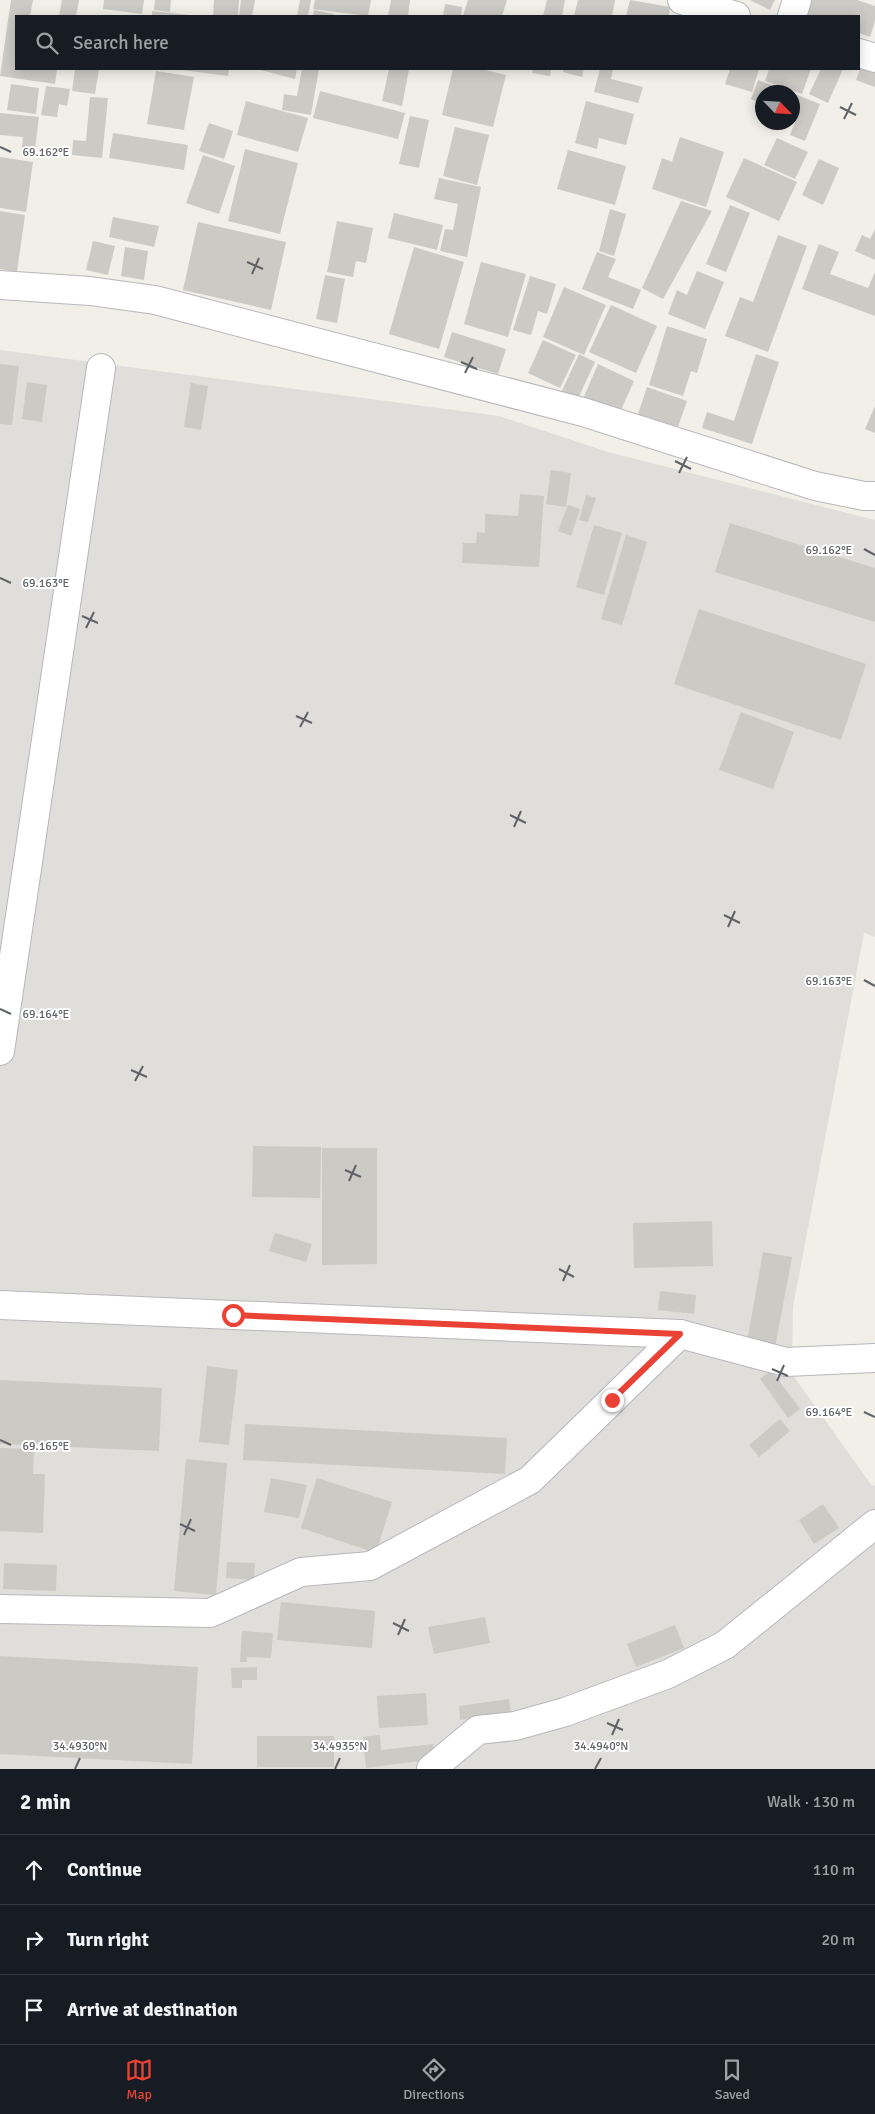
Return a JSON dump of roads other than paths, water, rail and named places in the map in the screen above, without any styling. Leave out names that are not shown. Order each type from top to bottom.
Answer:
[{"type":"street","points":[[682,0],[733,15]]},
{"type":"street","points":[[792,15],[797,0]]},
{"type":"street","points":[[860,53],[875,58]]},
{"type":"street","points":[[0,285],[90,291],[155,300],[583,412],[815,486],[864,496],[875,496]]},
{"type":"street","points":[[0,1051],[101,368]]},
{"type":"street","points":[[0,1306],[680,1334],[786,1362],[875,1358]]},
{"type":"street","points":[[0,1609],[210,1613],[301,1572],[370,1566],[530,1480],[680,1334]]},
{"type":"street","points":[[431,1769],[478,1730],[515,1726],[565,1712],[668,1674],[726,1645],[875,1524]]}]
